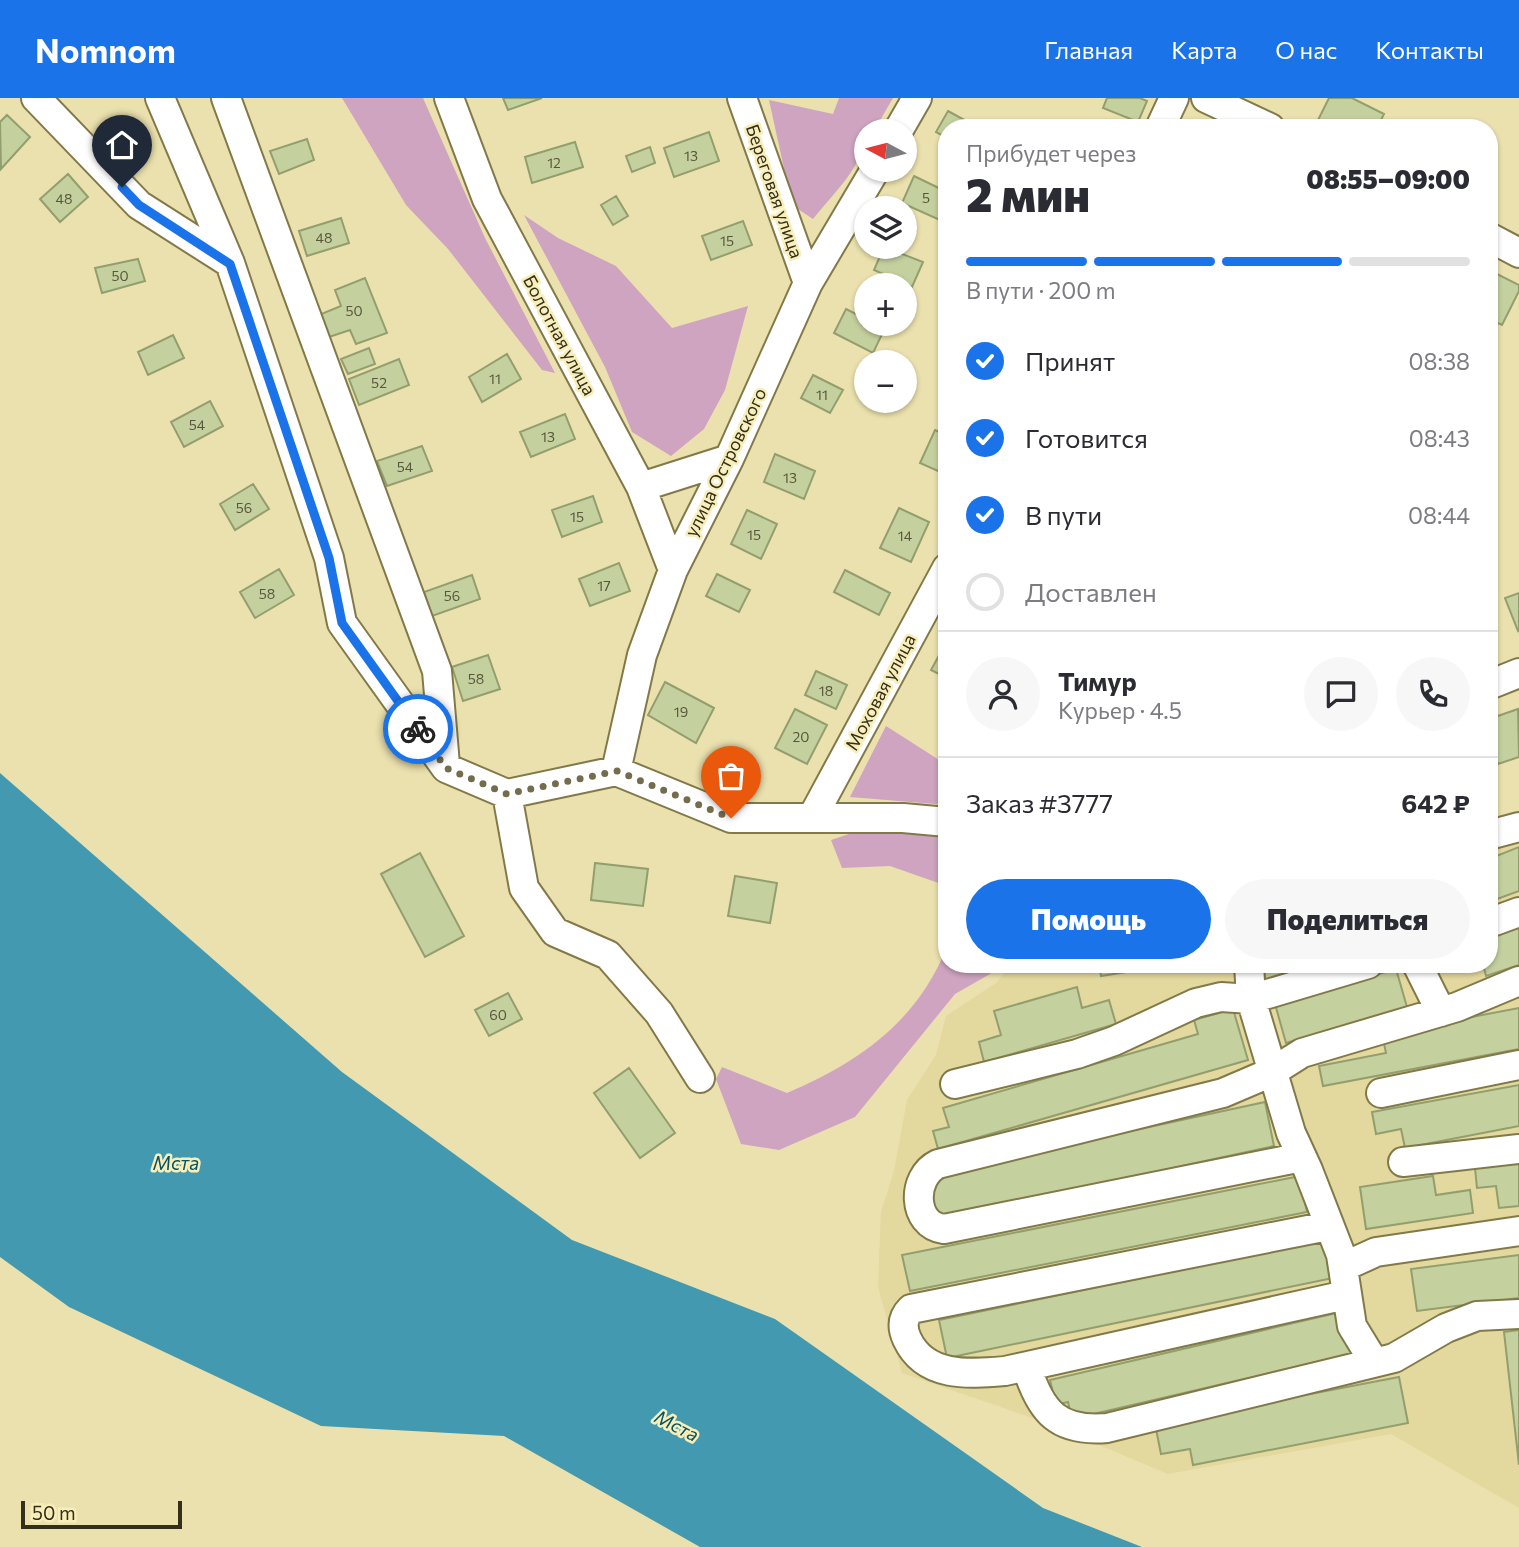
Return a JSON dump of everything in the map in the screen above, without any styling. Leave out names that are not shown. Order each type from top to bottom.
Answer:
[{"type":"street","points":[[36,98],[139,205],[230,264]]},
{"type":"street","points":[[160,98],[230,264],[329,558],[342,623],[446,768],[507,794],[617,771],[731,818],[903,817],[938,821]]},
{"type":"street","points":[[226,98],[437,671],[446,768]]},
{"type":"street","name":"Болотная улица","points":[[449,98],[487,199],[641,487],[673,570]]},
{"type":"street","name":"Береговая улица","points":[[742,98],[808,283]]},
{"type":"street","points":[[905,119],[917,98]]},
{"type":"street","points":[[1164,119],[1174,98]]},
{"type":"street","points":[[1206,98],[1251,119]]},
{"type":"street","name":"улица Островского","points":[[617,771],[642,655],[673,570],[729,459],[808,283],[868,182]]},
{"type":"street","points":[[1498,242],[1519,253]]},
{"type":"street","points":[[641,487],[729,459]]},
{"type":"street","name":"Моховая улица","points":[[813,816],[938,585]]},
{"type":"street","points":[[1498,681],[1519,673]]},
{"type":"street","points":[[507,794],[524,888],[555,932],[608,956],[659,1013],[700,1078]]},
{"type":"street","points":[[1498,833],[1519,827]]},
{"type":"street","points":[[1498,920],[1519,912]]},
{"type":"street","points":[[1250,973],[1251,999],[1272,1072],[1291,1133],[1328,1226],[1344,1281],[1352,1326],[1374,1362]]},
{"type":"street","points":[[955,1084],[1077,1054],[1114,1041],[1196,1003],[1221,997],[1251,999],[1338,973]]},
{"type":"street","points":[[1422,973],[1441,1012]]},
{"type":"street","points":[[1302,1157],[944,1229],[933,1228],[924,1220],[920,1210],[923,1177],[928,1169],[938,1164],[1223,1093],[1272,1072],[1301,1053],[1441,1012],[1519,981]]},
{"type":"street","points":[[1381,1093],[1519,1065]]},
{"type":"street","points":[[1403,1162],[1519,1149]]},
{"type":"street","points":[[1328,1226],[911,1309],[905,1316],[903,1330],[910,1346],[924,1361],[940,1369],[968,1374],[1027,1368],[1344,1281],[1376,1252],[1519,1231]]},
{"type":"street","points":[[1027,1368],[1044,1408],[1072,1427],[1090,1430],[1394,1358],[1462,1320],[1497,1314],[1519,1314]]},
{"type":"shaded area","points":[[342,98],[423,98],[485,238],[555,373],[542,370],[448,249],[406,205]]},
{"type":"shaded area","points":[[839,98],[893,98],[881,119],[854,119],[854,167],[813,219],[792,205],[769,100],[833,114]]},
{"type":"shaded area","points":[[524,215],[558,238],[616,266],[672,328],[748,306],[725,390],[704,429],[671,456],[632,432],[605,367]]},
{"type":"shaded area","points":[[886,726],[938,759],[938,804],[850,797]]},
{"type":"shaded area","points":[[1519,811],[1519,1508],[1391,1434],[1168,1474],[1044,1422],[902,1373],[878,1287],[881,1212],[894,1171],[907,1100],[936,1055],[946,1016],[996,983],[1004,973],[1498,973],[1498,819]]},
{"type":"shaded area","points":[[861,830],[938,834],[938,883],[890,866],[842,868],[831,840]]},
{"type":"shaded area","points":[[938,966],[938,973],[991,973],[955,994],[855,1117],[779,1150],[741,1144],[716,1079],[722,1067],[787,1093],[838,1068],[882,1037],[919,998]]},
{"type":"water","name":"Мста","points":[[0,773],[342,1072],[572,1240],[775,1319],[1043,1508],[1142,1547],[700,1547],[504,1436],[321,1426],[69,1307],[0,1257]]},
{"type":"building","points":[[503,98],[542,98],[508,110]]},
{"type":"building","points":[[1107,98],[1140,98],[1147,101],[1139,119],[1130,119],[1103,108]]},
{"type":"building","points":[[1329,98],[1352,98],[1384,114],[1382,119],[1318,119]]},
{"type":"building","points":[[948,111],[963,119],[943,119]]},
{"type":"building","points":[[7,115],[30,137],[1,169],[0,122]]},
{"type":"building","points":[[709,132],[719,161],[674,177],[664,148]]},
{"type":"building","points":[[307,139],[314,160],[279,174],[270,151]]},
{"type":"building","points":[[575,142],[583,167],[532,183],[525,157]]},
{"type":"building","points":[[650,147],[655,163],[632,172],[626,156]]},
{"type":"building","points":[[68,174],[88,197],[60,222],[40,199]]},
{"type":"building","points":[[917,177],[938,188],[938,219],[917,210],[917,196],[905,196],[911,182],[917,182]]},
{"type":"building","points":[[616,196],[628,216],[613,225],[601,205]]},
{"type":"building","points":[[341,218],[349,243],[307,256],[299,231]]},
{"type":"building","points":[[743,221],[752,245],[711,260],[702,236]]},
{"type":"building","points":[[138,259],[145,281],[102,293],[95,268]]},
{"type":"building","points":[[879,259],[915,259],[923,262],[917,276],[917,273],[881,273],[874,270]]},
{"type":"building","points":[[1498,274],[1519,285],[1519,291],[1502,325],[1498,323]]},
{"type":"building","points":[[365,278],[387,333],[356,344],[350,330],[329,337],[319,315],[341,306],[335,290]]},
{"type":"building","points":[[846,309],[854,313],[854,336],[881,336],[874,350],[867,350],[834,333]]},
{"type":"building","points":[[173,335],[184,358],[148,375],[138,352]]},
{"type":"building","points":[[369,348],[375,364],[348,374],[341,359]]},
{"type":"building","points":[[507,354],[521,379],[482,402],[469,377]]},
{"type":"building","points":[[399,359],[409,385],[359,405],[349,379]]},
{"type":"building","points":[[813,375],[843,390],[830,413],[801,398]]},
{"type":"building","points":[[210,401],[223,426],[184,447],[171,422]]},
{"type":"building","points":[[565,414],[575,439],[531,457],[520,432]]},
{"type":"building","points":[[935,430],[938,432],[938,471],[920,463]]},
{"type":"building","points":[[422,446],[432,471],[387,486],[377,461]]},
{"type":"building","points":[[775,454],[815,471],[804,499],[764,482]]},
{"type":"building","points":[[253,484],[269,509],[235,530],[220,504]]},
{"type":"building","points":[[593,496],[602,522],[562,537],[552,510]]},
{"type":"building","points":[[899,508],[929,522],[911,562],[880,548]]},
{"type":"building","points":[[747,510],[777,524],[761,559],[731,544]]},
{"type":"building","points":[[619,563],[630,591],[590,606],[579,579]]},
{"type":"building","points":[[279,569],[294,595],[255,618],[240,592]]},
{"type":"building","points":[[845,570],[890,593],[879,615],[834,592]]},
{"type":"building","points":[[717,574],[750,590],[739,612],[706,596]]},
{"type":"building","points":[[472,575],[480,599],[432,616],[424,592]]},
{"type":"building","points":[[1519,593],[1519,630],[1518,631],[1505,598]]},
{"type":"building","points":[[488,655],[500,689],[463,701],[452,667]]},
{"type":"building","points":[[938,657],[938,674],[931,670]]},
{"type":"building","points":[[816,671],[847,685],[836,709],[805,695]]},
{"type":"building","points":[[665,682],[714,708],[696,743],[648,715]]},
{"type":"building","points":[[795,709],[827,725],[807,764],[775,748]]},
{"type":"building","points":[[1518,709],[1519,757],[1498,764],[1498,716]]},
{"type":"building","points":[[1519,847],[1519,891],[1498,899],[1498,855]]},
{"type":"building","points":[[420,853],[464,936],[425,957],[381,874]]},
{"type":"building","points":[[595,863],[648,869],[643,906],[591,900]]},
{"type":"building","points":[[735,876],[777,883],[770,923],[728,916]]},
{"type":"building","points":[[1519,923],[1519,965],[1498,972],[1498,930]]},
{"type":"building","points":[[1264,973],[1287,973],[1266,980]]},
{"type":"building","points":[[1382,973],[1397,973],[1407,1007],[1286,1043],[1275,1004]]},
{"type":"building","points":[[1077,987],[1082,1008],[1109,1000],[1116,1024],[984,1062],[979,1042],[1001,1035],[994,1011]]},
{"type":"building","points":[[508,993],[522,1019],[489,1036],[475,1010]]},
{"type":"building","points":[[1519,1008],[1519,1049],[1323,1086],[1319,1066],[1386,1053],[1382,1034]]},
{"type":"building","points":[[1233,1009],[1248,1060],[938,1149],[933,1131],[949,1127],[943,1108],[1198,1034],[1194,1020]]},
{"type":"building","points":[[629,1068],[675,1133],[640,1158],[594,1093]]},
{"type":"building","points":[[1519,1085],[1519,1126],[1405,1148],[1401,1129],[1376,1134],[1372,1112]]},
{"type":"building","points":[[1265,1102],[1274,1146],[937,1219],[927,1175]]},
{"type":"building","points":[[1519,1163],[1519,1206],[1499,1208],[1496,1186],[1477,1188],[1475,1168]]},
{"type":"building","points":[[1300,1176],[1307,1212],[910,1291],[902,1255]]},
{"type":"building","points":[[1433,1176],[1436,1195],[1470,1190],[1473,1213],[1366,1229],[1360,1187]]},
{"type":"building","points":[[1325,1240],[1333,1278],[947,1358],[939,1320]]},
{"type":"building","points":[[1519,1255],[1519,1298],[1417,1311],[1411,1269]]},
{"type":"building","points":[[1341,1312],[1351,1354],[1072,1419],[1068,1402],[1056,1405],[1050,1380]]},
{"type":"building","points":[[1519,1330],[1519,1465],[1504,1332]]},
{"type":"building","points":[[1399,1377],[1408,1423],[1193,1465],[1190,1449],[1161,1454],[1155,1424]]},
{"type":"way so far","points":[[418,729],[446,768],[507,794],[617,771],[731,818]]},
{"type":"route","points":[[122,187],[139,205],[230,264],[329,558],[342,623],[418,729]]}]
